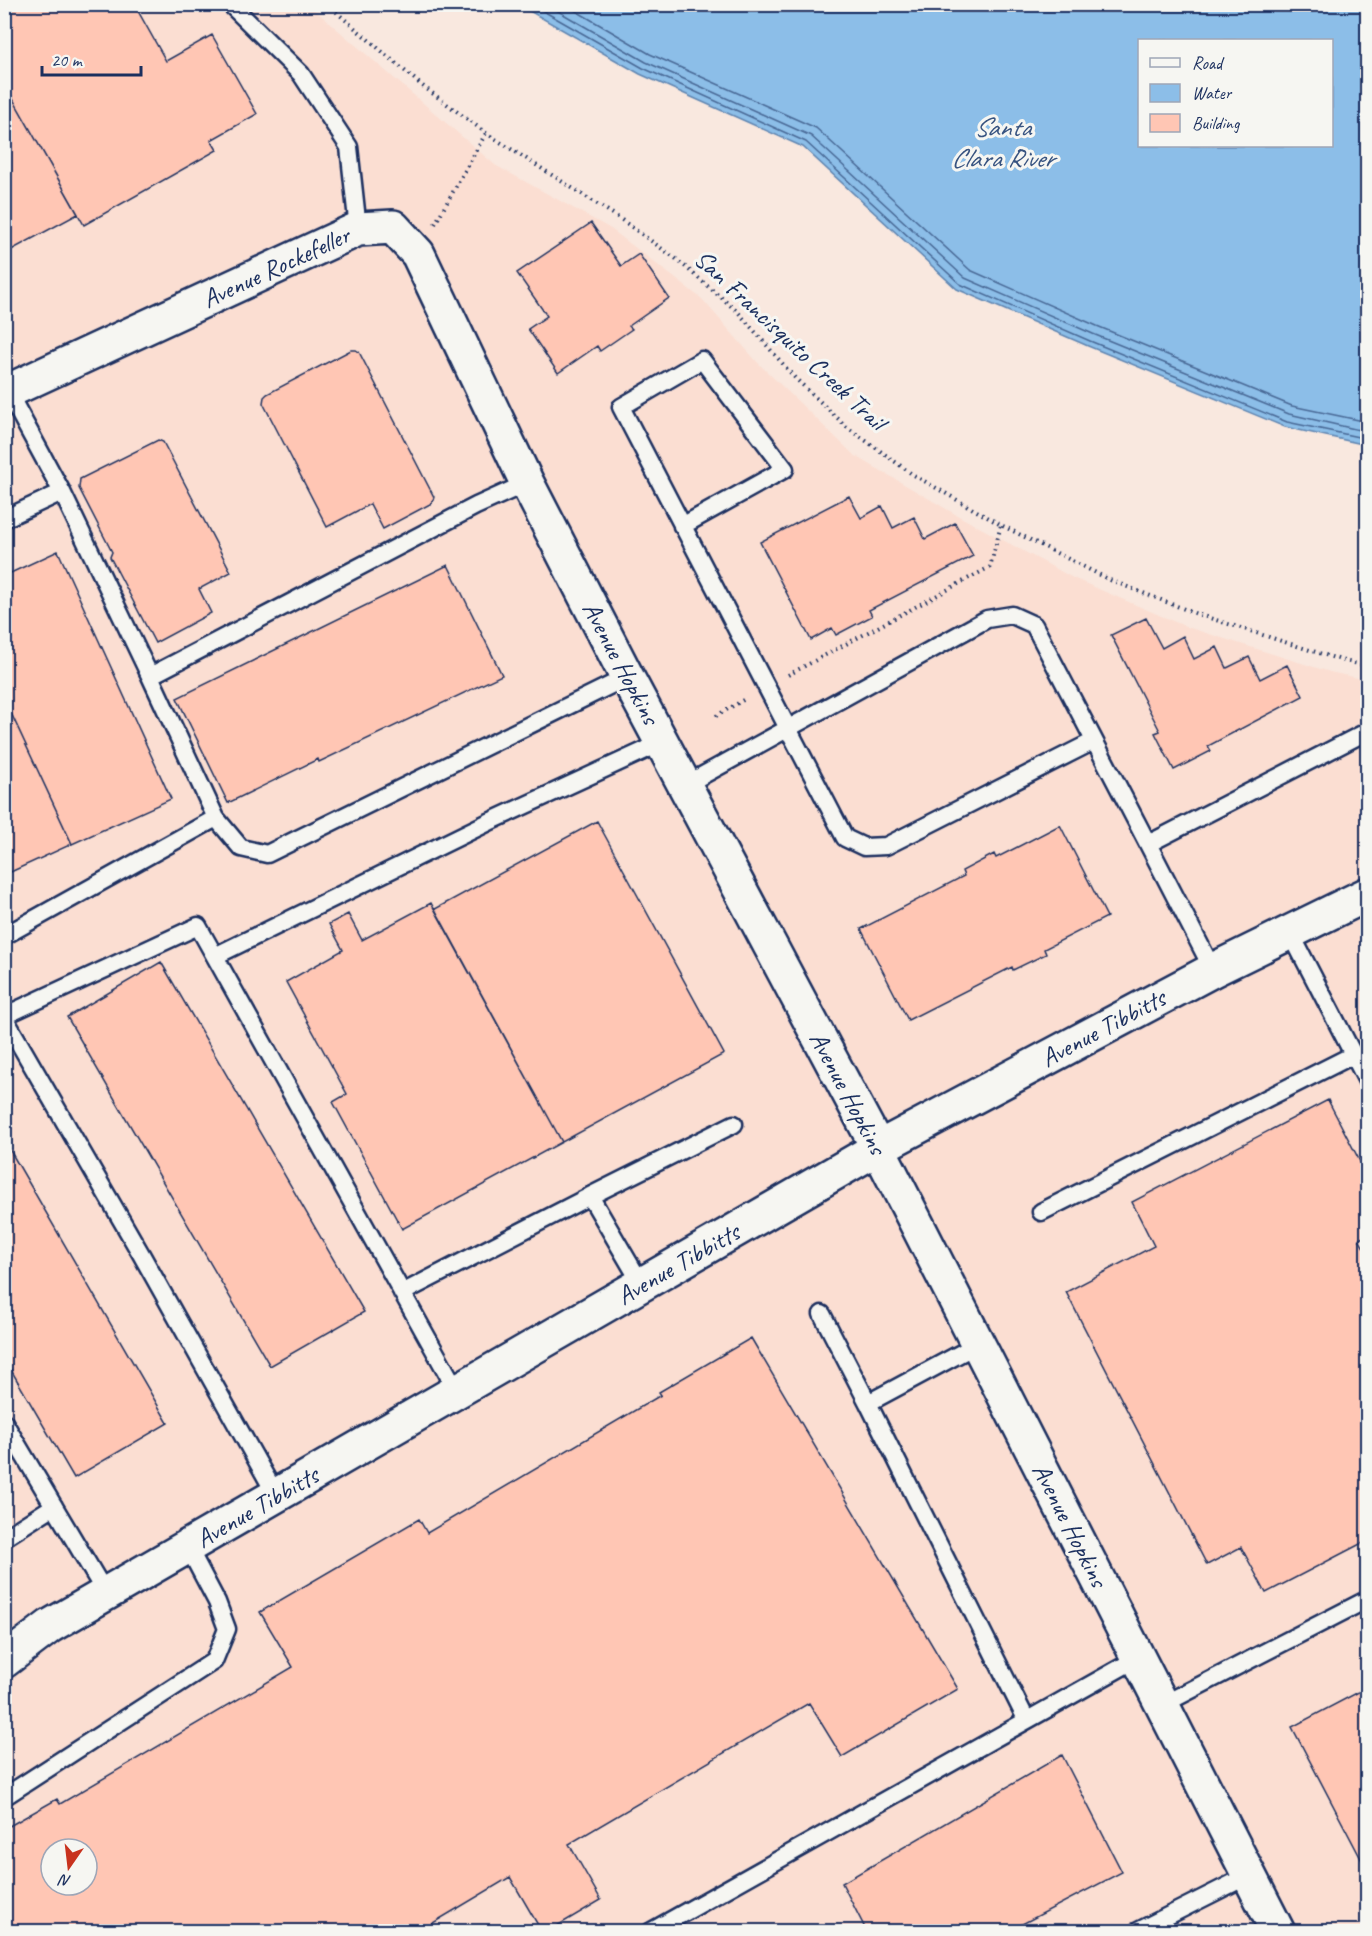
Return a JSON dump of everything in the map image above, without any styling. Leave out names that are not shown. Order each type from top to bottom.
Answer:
[{"type":"street","name":"Avenue Rockefeller","points":[[6,392],[358,229],[393,227],[418,254]]},
{"type":"street","name":"Avenue Hopkins","points":[[418,254],[527,483],[627,677],[878,1148],[1278,1932]]},
{"type":"street","name":"Avenue Tibbitts","points":[[4,1661],[50,1626],[878,1148],[1213,970],[1368,894]]},
{"type":"lane","points":[[230,4],[301,74],[349,147],[358,229]]},
{"type":"lane","points":[[682,526],[785,469],[702,360],[621,407],[682,526],[788,728],[844,838],[864,847],[886,846],[1094,741]]},
{"type":"lane","points":[[6,392],[62,492],[216,818],[241,848],[267,855],[627,677]]},
{"type":"lane","points":[[150,676],[465,512],[527,483]]},
{"type":"lane","points":[[4,519],[62,492]]},
{"type":"lane","points":[[685,785],[987,619],[1012,615],[1034,625],[1213,970]]},
{"type":"lane","points":[[1148,844],[1368,731]]},
{"type":"lane","points":[[215,956],[489,822],[663,742]]},
{"type":"lane","points":[[4,936],[216,818]]},
{"type":"lane","points":[[276,1496],[141,1254],[4,1016],[198,926],[457,1391]]},
{"type":"lane","points":[[1290,932],[1368,1083]]},
{"type":"lane","points":[[1041,1212],[1353,1054]]},
{"type":"lane","points":[[402,1293],[734,1124]]},
{"type":"lane","points":[[590,1196],[642,1285]]},
{"type":"lane","points":[[822,1314],[1026,1719]]},
{"type":"lane","points":[[868,1403],[978,1344]]},
{"type":"lane","points":[[4,1422],[106,1594]]},
{"type":"lane","points":[[4,1538],[54,1506]]},
{"type":"lane","points":[[4,1797],[214,1661],[227,1629],[217,1602],[188,1547]]},
{"type":"lane","points":[[1162,1705],[1368,1599]]},
{"type":"lane","points":[[650,1932],[1138,1658]]},
{"type":"lane","points":[[1136,1932],[1249,1875]]},
{"type":"path","name":"San Francisquito Creek Trail","points":[[327,4],[420,84],[486,134],[616,216],[675,258],[738,312],[795,378],[847,427],[912,474],[1001,525],[1110,580],[1197,614],[1344,661],[1368,666]]},
{"type":"path","points":[[418,254],[486,134]]},
{"type":"path","points":[[716,716],[990,567],[1001,525]]},
{"type":"shaded area","points":[[5,5],[309,5],[495,165],[611,229],[702,299],[759,364],[854,455],[955,514],[1073,578],[1187,627],[1330,672],[1367,680],[1367,1931],[5,1932]]},
{"type":"water","name":"Santa Clara River","points":[[519,5],[1367,5],[1367,445],[1285,427],[957,289],[803,147],[640,74]]},
{"type":"building","points":[[4,4],[134,4],[166,61],[212,35],[257,114],[211,140],[217,150],[84,225],[4,83]]},
{"type":"building","points":[[4,83],[78,214],[4,254]]},
{"type":"building","points":[[591,223],[621,266],[639,254],[669,298],[629,326],[632,329],[600,351],[597,346],[558,373],[528,329],[547,316],[517,273]]},
{"type":"building","points":[[351,350],[359,352],[434,497],[432,503],[383,529],[370,504],[327,527],[263,403],[267,394]]},
{"type":"building","points":[[158,440],[163,442],[231,572],[199,589],[211,613],[155,643],[110,557],[112,552],[79,488],[80,479]]},
{"type":"building","points":[[849,496],[861,518],[882,506],[893,528],[914,517],[925,539],[955,523],[973,556],[869,610],[872,616],[836,635],[832,628],[811,640],[760,542]]},
{"type":"building","points":[[58,551],[171,799],[72,844],[4,698],[4,576]]},
{"type":"building","points":[[448,565],[502,675],[228,803],[177,698]]},
{"type":"building","points":[[1146,618],[1162,648],[1183,636],[1194,659],[1217,647],[1227,668],[1249,657],[1260,679],[1287,665],[1303,696],[1208,746],[1211,751],[1174,770],[1155,733],[1160,731],[1111,635]]},
{"type":"building","points":[[4,698],[72,844],[4,875]]},
{"type":"building","points":[[597,821],[724,1054],[562,1142],[435,909]]},
{"type":"building","points":[[1060,825],[1107,917],[1044,949],[1046,954],[1013,970],[1012,967],[908,1020],[861,929],[964,876],[962,871],[994,854],[996,858]]},
{"type":"building","points":[[431,903],[562,1142],[402,1229],[333,1102],[347,1094],[286,982],[343,950],[329,924],[348,914],[362,940]]},
{"type":"building","points":[[161,962],[364,1312],[270,1366],[67,1017]]},
{"type":"building","points":[[1328,1100],[1368,1177],[1368,1235],[1359,1239],[1368,1255],[1368,1540],[1266,1593],[1241,1547],[1207,1565],[1066,1292],[1154,1246],[1132,1202]]},
{"type":"building","points":[[4,1140],[168,1423],[74,1478],[4,1358]]},
{"type":"building","points":[[751,1338],[958,1689],[842,1757],[809,1703],[569,1844],[601,1900],[547,1932],[542,1932],[510,1877],[418,1932],[4,1932],[4,1829],[57,1799],[60,1804],[293,1667],[260,1612],[419,1519],[427,1533],[661,1395],[659,1392]]},
{"type":"building","points":[[1368,1687],[1368,1872],[1292,1727]]},
{"type":"building","points":[[1062,1755],[1122,1872],[1007,1932],[867,1932],[842,1883]]}]
